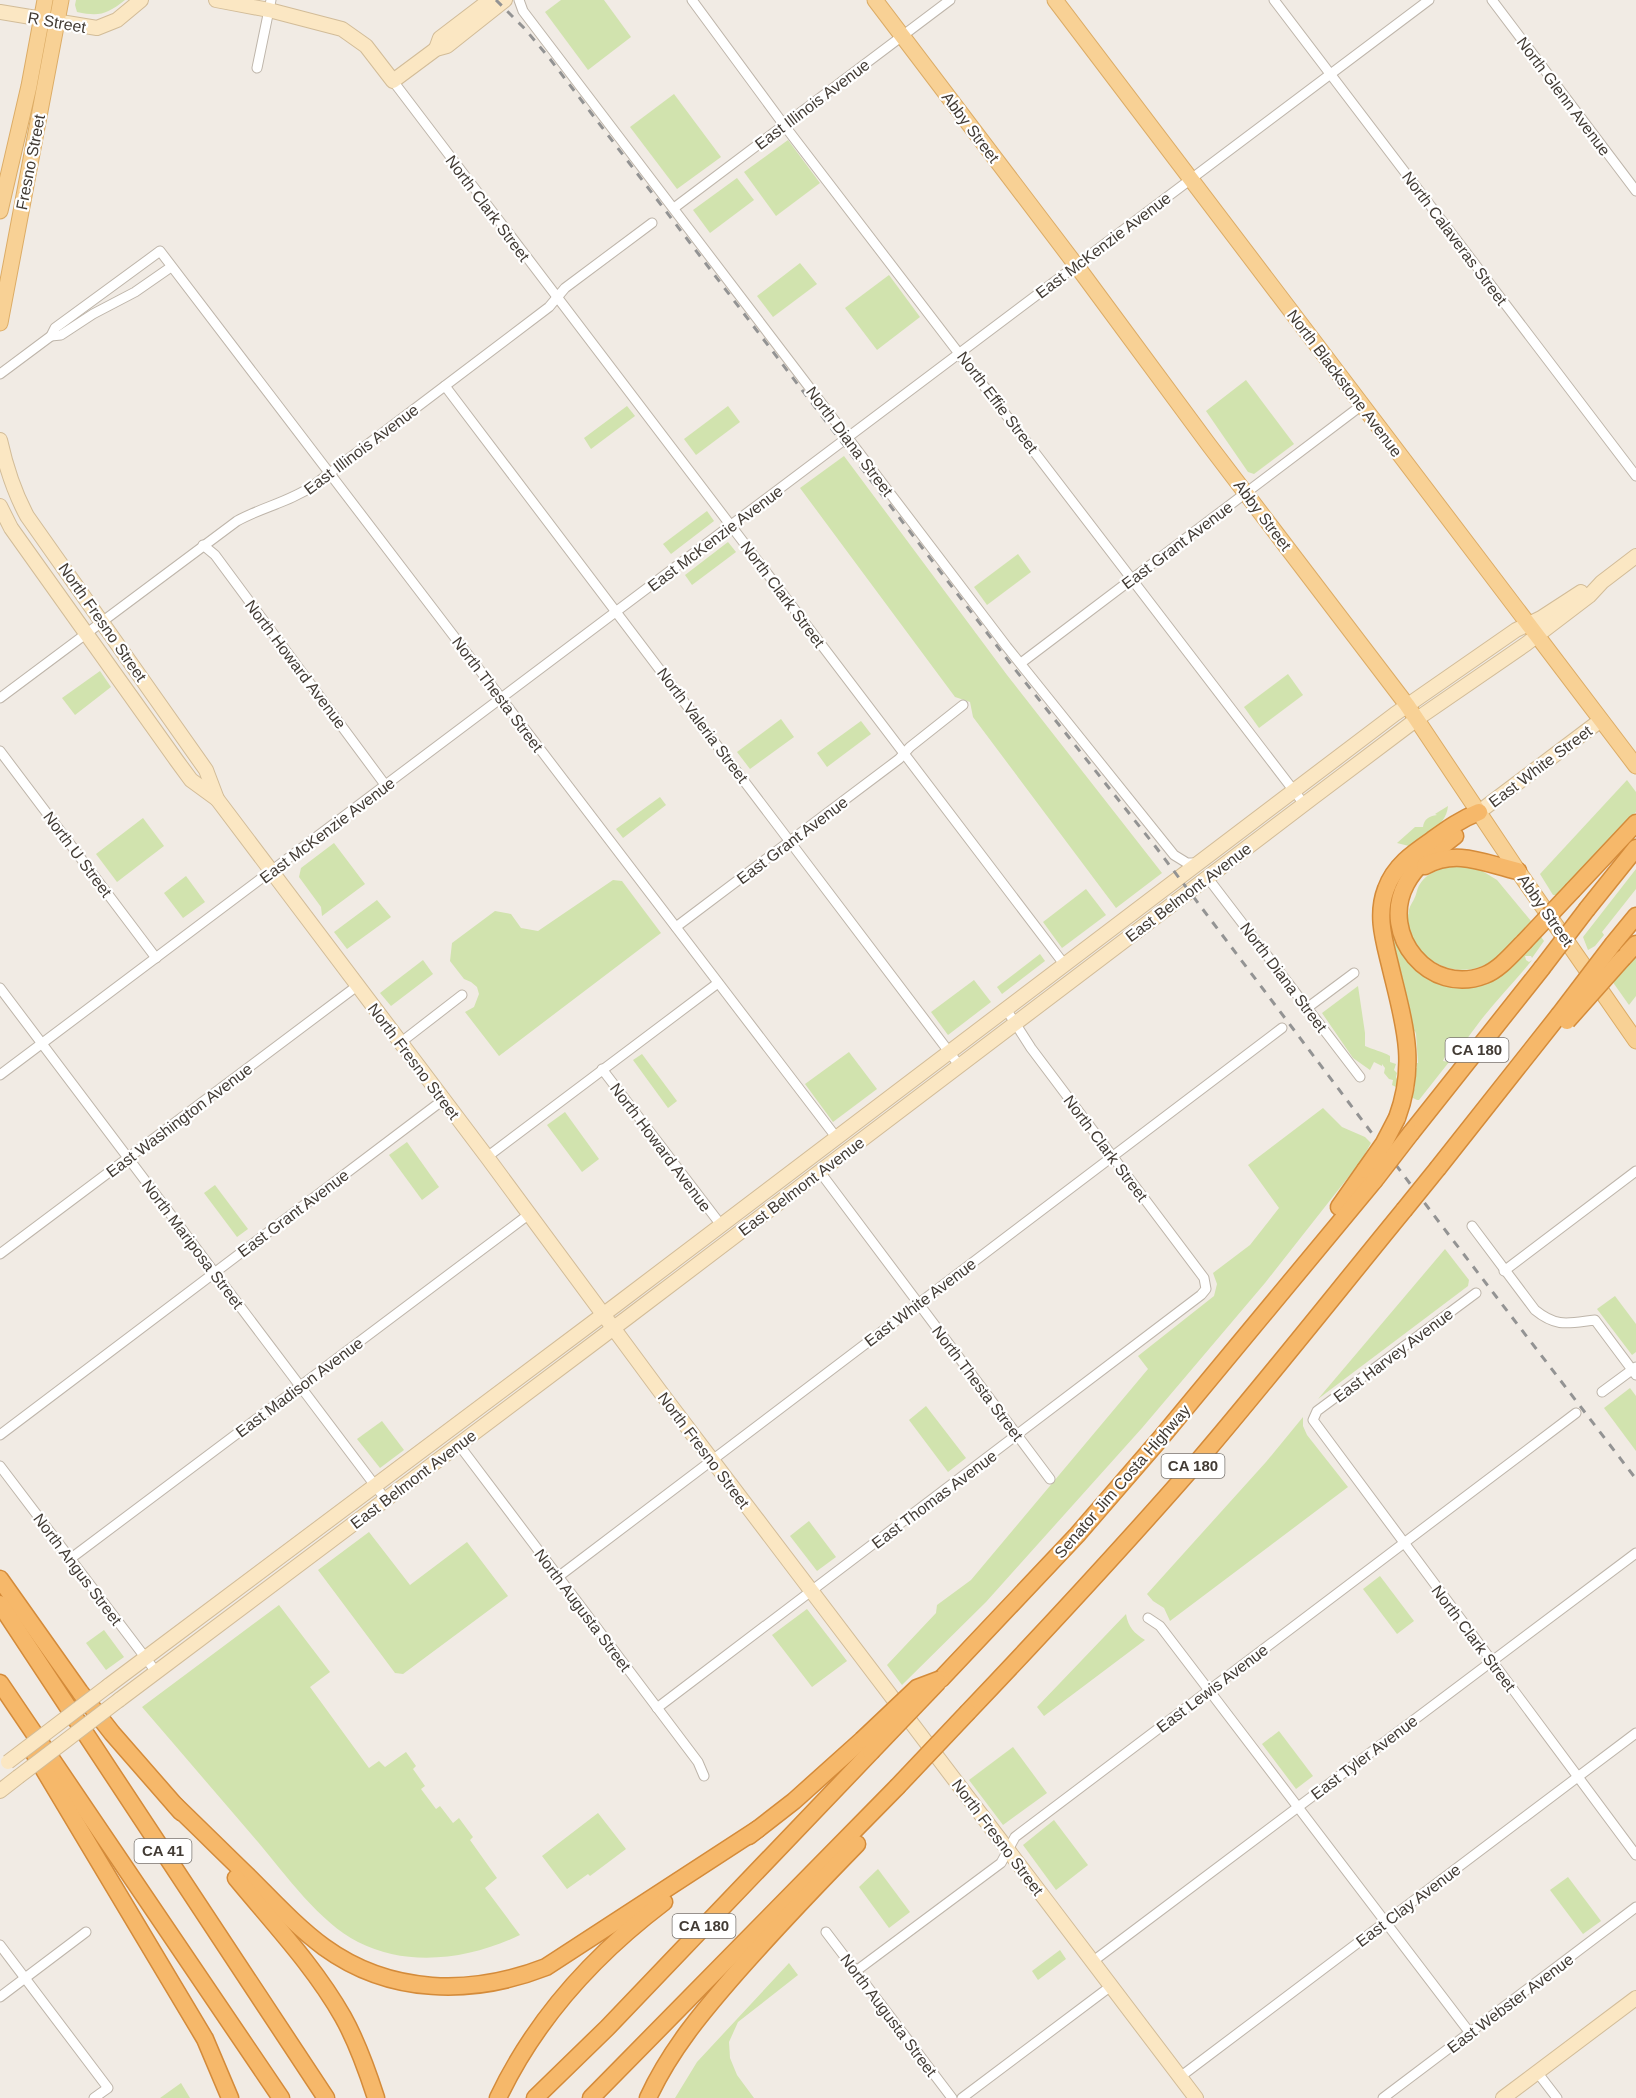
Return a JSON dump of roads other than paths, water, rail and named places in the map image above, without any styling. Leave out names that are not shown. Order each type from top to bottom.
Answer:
[{"type":"highway","points":[[1479,812],[1466,827],[1422,862],[1408,880],[1398,907],[1399,929],[1416,960],[1434,974],[1454,979],[1478,977],[1499,967],[1636,823]]},
{"type":"highway","points":[[1369,1175],[1397,1118],[1406,1089],[1408,1062],[1404,1022],[1381,924],[1384,896],[1390,880],[1401,863],[1410,855],[1460,820],[1479,812]]},
{"type":"highway","name":"Senator Jim Costa Highway","points":[[867,1746],[917,1688],[941,1679],[1084,1526],[1160,1439],[1277,1296],[1369,1175],[1412,1133],[1636,848]]},
{"type":"highway","points":[[1408,880],[1418,870],[1429,864],[1456,856],[1475,858],[1518,871]]},
{"type":"highway","name":"CA 180","points":[[591,2098],[897,1787],[1027,1650],[1197,1461],[1278,1366],[1618,951],[1636,916]]},
{"type":"highway","points":[[1618,951],[1636,944]]},
{"type":"highway","points":[[0,1579],[112,1733],[306,1962],[331,1997],[351,2033],[376,2098]]},
{"type":"highway","name":"CA 41","points":[[0,1604],[326,2098]]},
{"type":"highway","name":"CA 41","points":[[0,1683],[281,2098]]},
{"type":"highway","points":[[0,1696],[206,2039],[230,2098]]},
{"type":"highway","points":[[498,2098],[520,2056],[566,1991],[606,1950],[645,1916],[867,1746]]},
{"type":"highway","name":"CA 180","points":[[536,2098],[607,2028],[867,1746]]},
{"type":"highway","points":[[648,2098],[671,2055],[691,2027],[790,1914],[872,1828],[897,1787]]},
{"type":"highway","points":[[175,1805],[280,1908],[324,1947],[358,1967],[377,1975],[398,1981],[441,1987],[485,1984],[546,1967],[758,1830]]},
{"type":"highway","points":[[245,2045],[273,2098]]},
{"type":"main road","name":"Fresno Street","points":[[0,211],[2,188],[29,86],[45,0]]},
{"type":"main road","name":"Fresno Street","points":[[0,323],[62,0]]},
{"type":"main road","name":"R Street","points":[[0,12],[92,28],[103,27],[117,20],[141,0]]},
{"type":"main road","points":[[216,0],[270,5],[350,33],[372,52],[393,81],[436,49],[447,46],[505,0]]},
{"type":"main road","points":[[436,49],[440,38],[490,0]]},
{"type":"main road","name":"Abby Street","points":[[875,0],[1407,705],[1636,1041]]},
{"type":"main road","name":"North Blackstone Avenue","points":[[1055,0],[1636,766]]},
{"type":"main road","name":"North Fresno Street","points":[[0,441],[18,499],[206,770],[218,799],[613,1329],[1196,2098]]},
{"type":"main road","name":"North Fresno Street","points":[[0,506],[11,528],[191,780],[218,799]]},
{"type":"main road","name":"East Belmont Avenue","points":[[0,1791],[1533,630],[1589,596],[1602,582],[1636,556]]},
{"type":"main road","name":"East Belmont Avenue","points":[[4,1765],[603,1315],[1407,705],[1516,630],[1533,630]]},
{"type":"main road","name":"East White Street","points":[[1479,812],[1600,720]]},
{"type":"main road","points":[[1207,877],[1205,869],[1232,848],[1234,834]]},
{"type":"main road","points":[[1503,2098],[1636,1998]]},
{"type":"street","name":"North Diana Street","points":[[519,0],[523,11],[1021,663],[1174,855],[1187,863],[1197,863]]},
{"type":"street","name":"North Effie Street","points":[[692,0],[784,125],[1304,804]]},
{"type":"street","name":"East Illinois Avenue","points":[[674,208],[950,0]]},
{"type":"street","name":"North Calaveras Street","points":[[1274,0],[1636,476]]},
{"type":"street","name":"East McKenzie Avenue","points":[[0,1075],[1429,0]]},
{"type":"street","name":"North Glenn Avenue","points":[[1492,0],[1636,191]]},
{"type":"street","points":[[257,68],[270,5]]},
{"type":"street","name":"North Clark Street","points":[[393,81],[1064,964]]},
{"type":"street","points":[[2,188],[25,192]]},
{"type":"street","name":"East Illinois Avenue","points":[[0,698],[237,521],[251,513],[293,498],[330,473],[549,307],[565,288],[652,223]]},
{"type":"street","name":"North Thesta Street","points":[[51,336],[55,328],[160,251],[836,1137]]},
{"type":"street","points":[[0,374],[51,336],[61,335],[93,314],[135,292],[171,267]]},
{"type":"street","name":"North Valeria Street","points":[[446,386],[959,1065]]},
{"type":"street","name":"East Grant Avenue","points":[[1021,663],[1362,405]]},
{"type":"street","name":"North Howard Avenue","points":[[204,545],[215,555],[386,786]]},
{"type":"street","name":"East Grant Avenue","points":[[676,927],[905,753],[963,705]]},
{"type":"street","name":"North U Street","points":[[0,751],[156,958]]},
{"type":"street","name":"North Diana Street","points":[[1207,877],[1360,1077]]},
{"type":"street","points":[[1307,1008],[1354,973]]},
{"type":"street","points":[[487,1157],[718,983]]},
{"type":"street","name":"East Washington Avenue","points":[[0,1254],[357,986]]},
{"type":"street","name":"North Mariposa Street","points":[[0,988],[386,1500]]},
{"type":"street","points":[[400,1042],[462,995]]},
{"type":"street","name":"North Clark Street","points":[[1006,1009],[1112,1157],[1204,1278],[1207,1287]]},
{"type":"street","name":"East White Avenue","points":[[558,1577],[1282,1028]]},
{"type":"street","name":"North Howard Avenue","points":[[602,1069],[721,1225]]},
{"type":"street","name":"East Grant Avenue","points":[[0,1435],[443,1100]]},
{"type":"street","points":[[1504,1271],[1636,1171]]},
{"type":"street","name":"North Thesta Street","points":[[820,1172],[1050,1479]]},
{"type":"street","name":"East Madison Avenue","points":[[70,1559],[528,1215]]},
{"type":"street","points":[[1472,1226],[1534,1310],[1546,1319],[1559,1324],[1595,1320],[1635,1370],[1602,1392]]},
{"type":"street","name":"East Thomas Avenue","points":[[657,1708],[1202,1295],[1207,1287]]},
{"type":"street","name":"East Harvey Avenue","points":[[1313,1420],[1317,1411],[1476,1293]]},
{"type":"street","name":"East Lewis Avenue","points":[[856,1971],[1001,1863],[1015,1837],[1576,1413]]},
{"type":"street","name":"North Clark Street","points":[[1313,1420],[1636,1855]]},
{"type":"street","name":"North Augusta Street","points":[[459,1445],[698,1762],[704,1776]]},
{"type":"street","name":"North Angus Street","points":[[0,1466],[157,1672]]},
{"type":"street","name":"East Tyler Avenue","points":[[1092,1962],[1636,1553]]},
{"type":"street","points":[[1148,1618],[1160,1626],[1470,2033]]},
{"type":"street","name":"East Clay Avenue","points":[[1180,2077],[1636,1733]]},
{"type":"street","name":"East Webster Avenue","points":[[1383,2098],[1636,1907]]},
{"type":"street","points":[[0,1997],[86,1932]]},
{"type":"street","name":"North Augusta Street","points":[[826,1932],[952,2098]]},
{"type":"street","points":[[0,1945],[108,2088],[94,2098]]},
{"type":"street","points":[[962,2098],[1111,1986]]},
{"type":"street","points":[[1537,2072],[1557,2098]]},
{"type":"railway","points":[[496,0],[525,29],[550,59],[1010,663],[1155,846],[1636,1479]]}]
